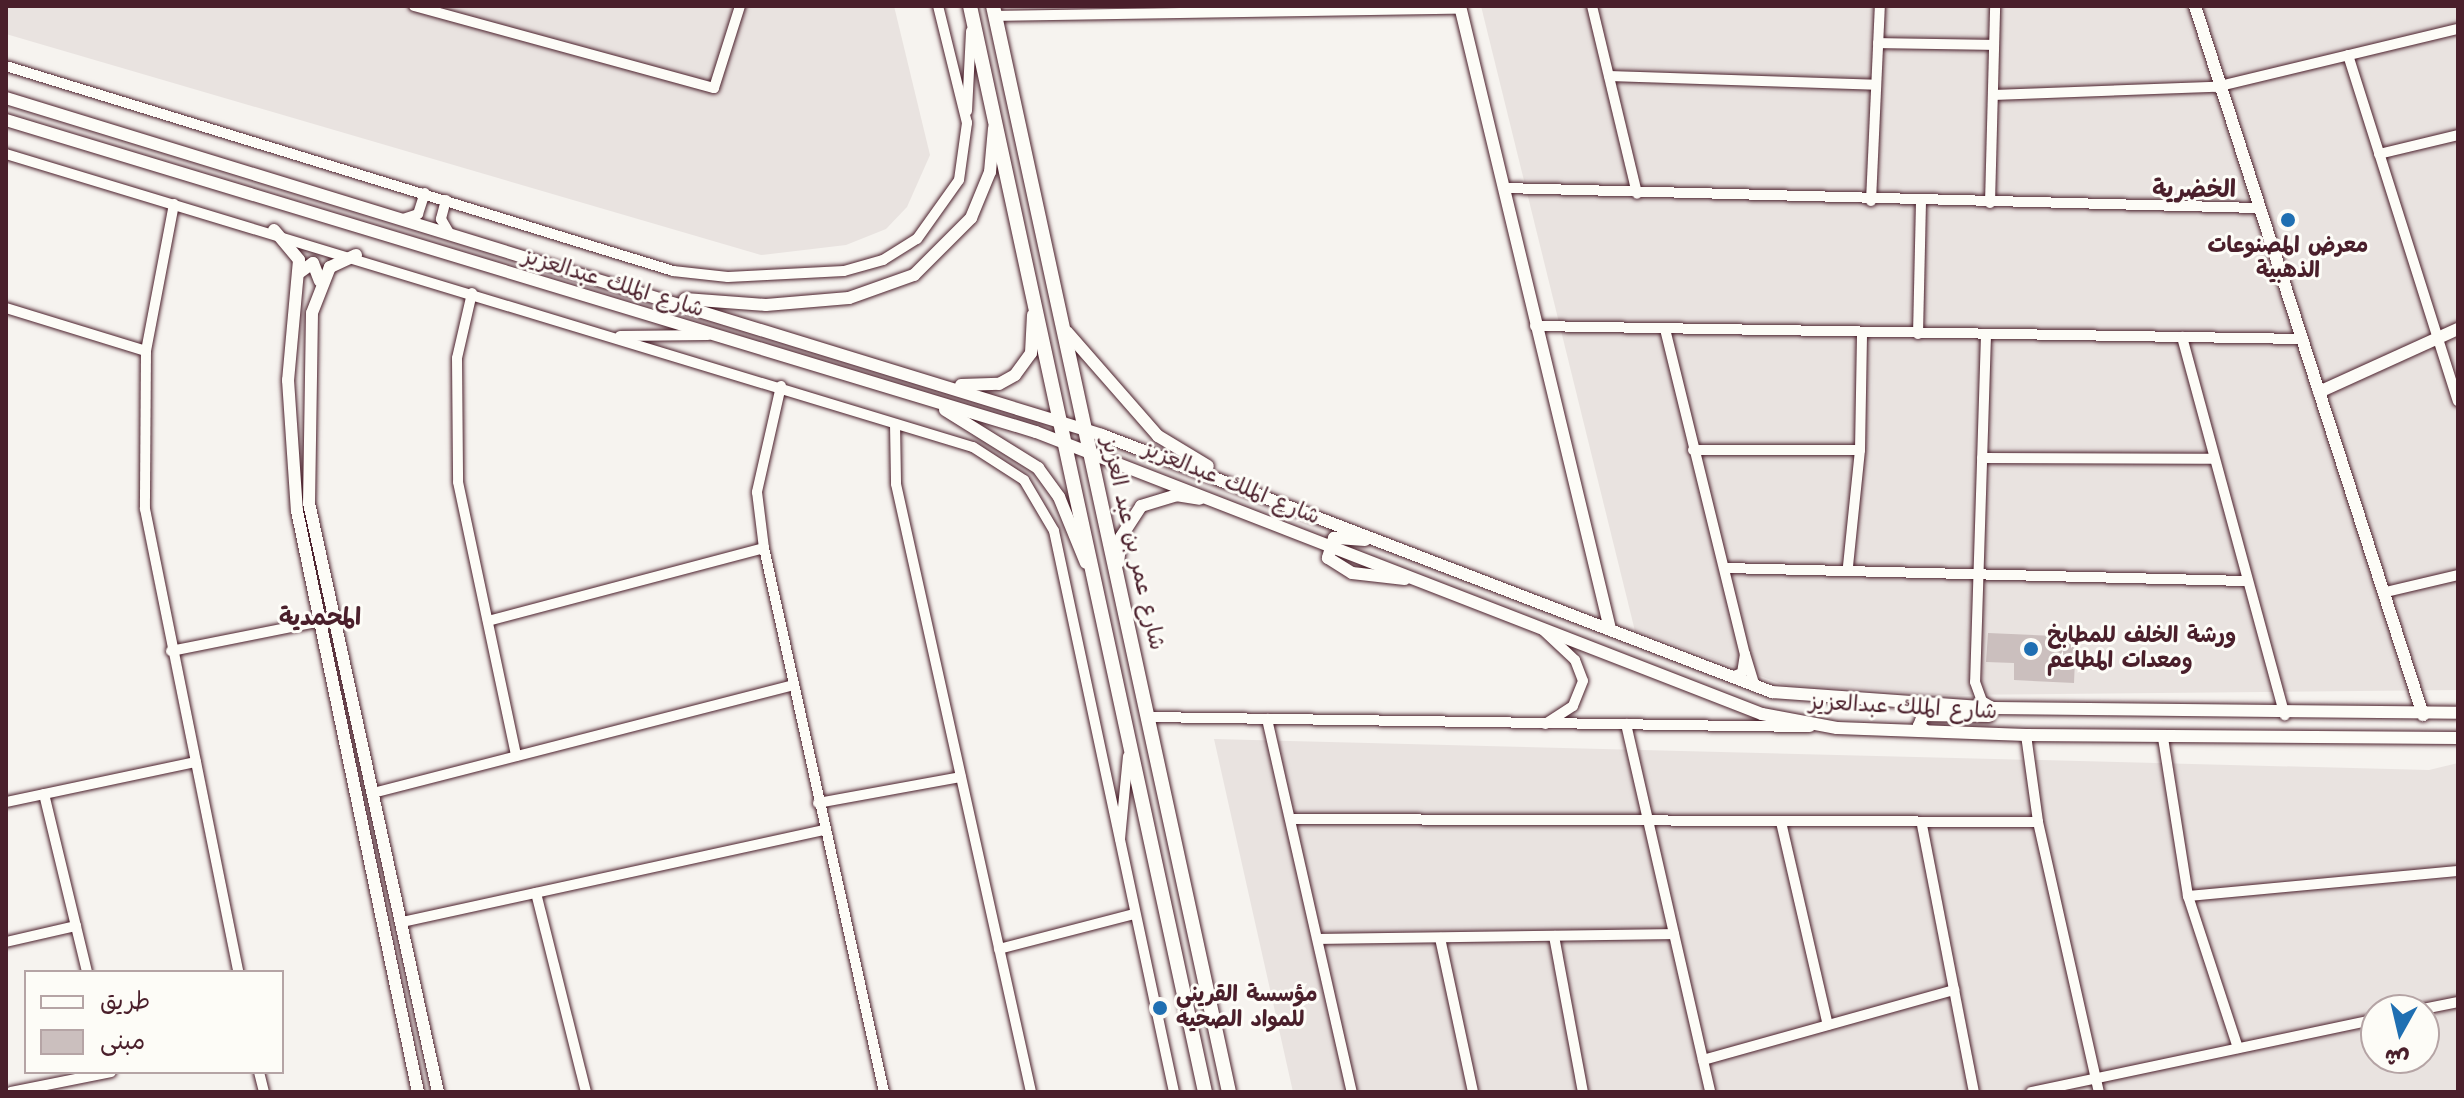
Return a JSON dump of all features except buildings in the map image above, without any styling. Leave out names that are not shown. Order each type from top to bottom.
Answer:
[{"type":"main road","points":[[974,8],[994,11]]},
{"type":"main road","name":"شارع عمر بن عبد العزيز","points":[[974,8],[1033,300],[1205,1092]]},
{"type":"main road","name":"شارع عمر بن عبد العزيز","points":[[994,11],[1229,1092]]},
{"type":"street","points":[[414,6],[714,88],[740,6]]},
{"type":"street","points":[[938,6],[967,123]]},
{"type":"street","points":[[1592,6],[1637,194]]},
{"type":"street","points":[[1871,201],[1880,6]]},
{"type":"street","points":[[1990,203],[1995,6]]},
{"type":"street","points":[[2195,6],[2216,87],[2386,592],[2423,715]]},
{"type":"street","points":[[6,66],[687,274],[844,271],[900,251],[940,214],[959,180],[967,123],[974,8]]},
{"type":"street","points":[[994,11],[1461,8],[1596,590],[1612,631]]},
{"type":"street","points":[[1993,95],[2216,87],[2458,29]]},
{"type":"street","points":[[1878,43],[1994,45]]},
{"type":"street","points":[[2348,55],[2458,401]]},
{"type":"street","points":[[1609,76],[1876,85]]},
{"type":"street","name":"شارع الملك عبدالعزيز","points":[[6,98],[1060,421],[1240,482],[1755,687],[1827,700],[1994,708],[2285,715],[2458,713]]},
{"type":"street","points":[[650,294],[766,305],[849,298],[900,282],[940,255],[971,218],[990,172],[995,117]]},
{"type":"street","name":"شارع الملك عبدالعزيز","points":[[6,120],[1065,442],[1737,707],[1837,728],[2163,738],[2458,738]]},
{"type":"street","points":[[2379,154],[2458,135]]},
{"type":"street","points":[[6,148],[12,156],[274,230],[973,447],[1024,480],[1054,531],[1174,1092]]},
{"type":"street","points":[[1504,188],[1871,201],[2257,208]]},
{"type":"street","points":[[401,219],[418,214],[425,193]]},
{"type":"street","points":[[446,200],[441,219],[449,233]]},
{"type":"street","points":[[1918,334],[1921,202]]},
{"type":"street","points":[[174,204],[146,351],[145,509],[171,651],[238,970]]},
{"type":"street","points":[[274,230],[296,253],[299,274],[289,325],[290,439],[321,621],[418,1092]]},
{"type":"street","points":[[356,255],[336,262],[320,281],[307,346],[309,503],[438,1092]]},
{"type":"street","points":[[299,274],[313,263],[320,281]]},
{"type":"street","points":[[472,293],[457,358],[454,422],[458,482],[516,756]]},
{"type":"street","points":[[945,385],[987,386],[1015,375],[1033,344],[1033,300]]},
{"type":"street","points":[[6,308],[146,351]]},
{"type":"street","points":[[1060,318],[1077,349],[1158,436],[1240,482]]},
{"type":"street","points":[[1535,326],[2301,339]]},
{"type":"street","points":[[1665,329],[1755,687]]},
{"type":"street","points":[[2319,392],[2458,329]]},
{"type":"street","points":[[1848,567],[1860,450],[1862,332]]},
{"type":"street","points":[[610,336],[712,334]]},
{"type":"street","points":[[1986,335],[1976,689],[1994,708]]},
{"type":"street","points":[[2182,337],[2285,715]]},
{"type":"street","points":[[781,386],[757,492],[764,548],[884,1092]]},
{"type":"street","points":[[929,400],[1038,468],[1059,497],[1097,591]]},
{"type":"street","points":[[895,424],[896,484],[999,949],[1027,1091]]},
{"type":"street","points":[[1693,450],[1860,450]]},
{"type":"street","points":[[1982,458],[2214,459]]},
{"type":"street","points":[[1118,583],[1121,537],[1141,506],[1176,495],[1223,503]]},
{"type":"street","points":[[1329,544],[1351,535],[1496,584]]},
{"type":"street","points":[[488,621],[764,548]]},
{"type":"street","points":[[1725,568],[1848,567],[2247,581]]},
{"type":"street","points":[[2386,592],[2458,575]]},
{"type":"street","points":[[1564,611],[1589,610],[1596,590]]},
{"type":"street","points":[[171,651],[321,621]]},
{"type":"street","points":[[1542,629],[1575,660],[1583,681],[1573,706],[1543,724]]},
{"type":"street","points":[[1723,676],[1742,673],[1745,654]]},
{"type":"street","points":[[373,793],[793,685]]},
{"type":"street","points":[[1926,731],[1919,722],[1929,714],[2022,717],[2060,709]]},
{"type":"street","points":[[1148,717],[1837,728]]},
{"type":"street","points":[[1267,719],[1294,819],[1352,1092]]},
{"type":"street","points":[[1626,724],[1710,1092]]},
{"type":"street","points":[[2026,735],[2038,822],[2099,1092]]},
{"type":"street","points":[[1119,846],[1128,738]]},
{"type":"street","points":[[2163,738],[2188,896],[2238,1048]]},
{"type":"street","points":[[6,802],[196,762]]},
{"type":"street","points":[[818,803],[961,777]]},
{"type":"street","points":[[44,794],[87,970]]},
{"type":"street","points":[[1294,819],[1648,818],[1922,825],[2038,822]]},
{"type":"street","points":[[1781,822],[1828,1025]]},
{"type":"street","points":[[1922,825],[1974,1092]]},
{"type":"street","points":[[402,922],[824,830]]},
{"type":"street","points":[[2188,896],[2458,871]]},
{"type":"street","points":[[536,893],[586,1092]]},
{"type":"street","points":[[999,949],[1134,914]]},
{"type":"street","points":[[6,942],[76,926]]},
{"type":"street","points":[[1320,939],[1674,934]]},
{"type":"street","points":[[1554,936],[1583,1092]]},
{"type":"street","points":[[1440,938],[1473,1092]]},
{"type":"street","points":[[1703,1060],[1954,990]]},
{"type":"street","points":[[2031,1092],[2360,1022]]},
{"type":"street","points":[[11,1092],[101,1074]]},
{"type":"shaded area","points":[[6,6],[894,6],[930,155],[907,207],[886,229],[846,245],[761,255],[6,34]]},
{"type":"shaded area","points":[[1481,6],[2458,6],[2458,690],[1945,695],[1785,685],[1635,631]]},
{"type":"shaded area","points":[[1214,739],[2429,770],[2458,763],[2458,1092],[1293,1092]]},
{"type":"place","name":"معرض المصنوعات الذهبية","points":[[2288,220]]},
{"type":"place","name":"ورشة الخلف للمطابخ ومعدات المطاعم","points":[[2031,649]]},
{"type":"place","name":"مؤسسة القريني للمواد الصحيه","points":[[1160,1008]]},
{"type":"district","name":"الخضرية","points":[[2194,191]]},
{"type":"district","name":"المحمدية","points":[[320,619]]}]
